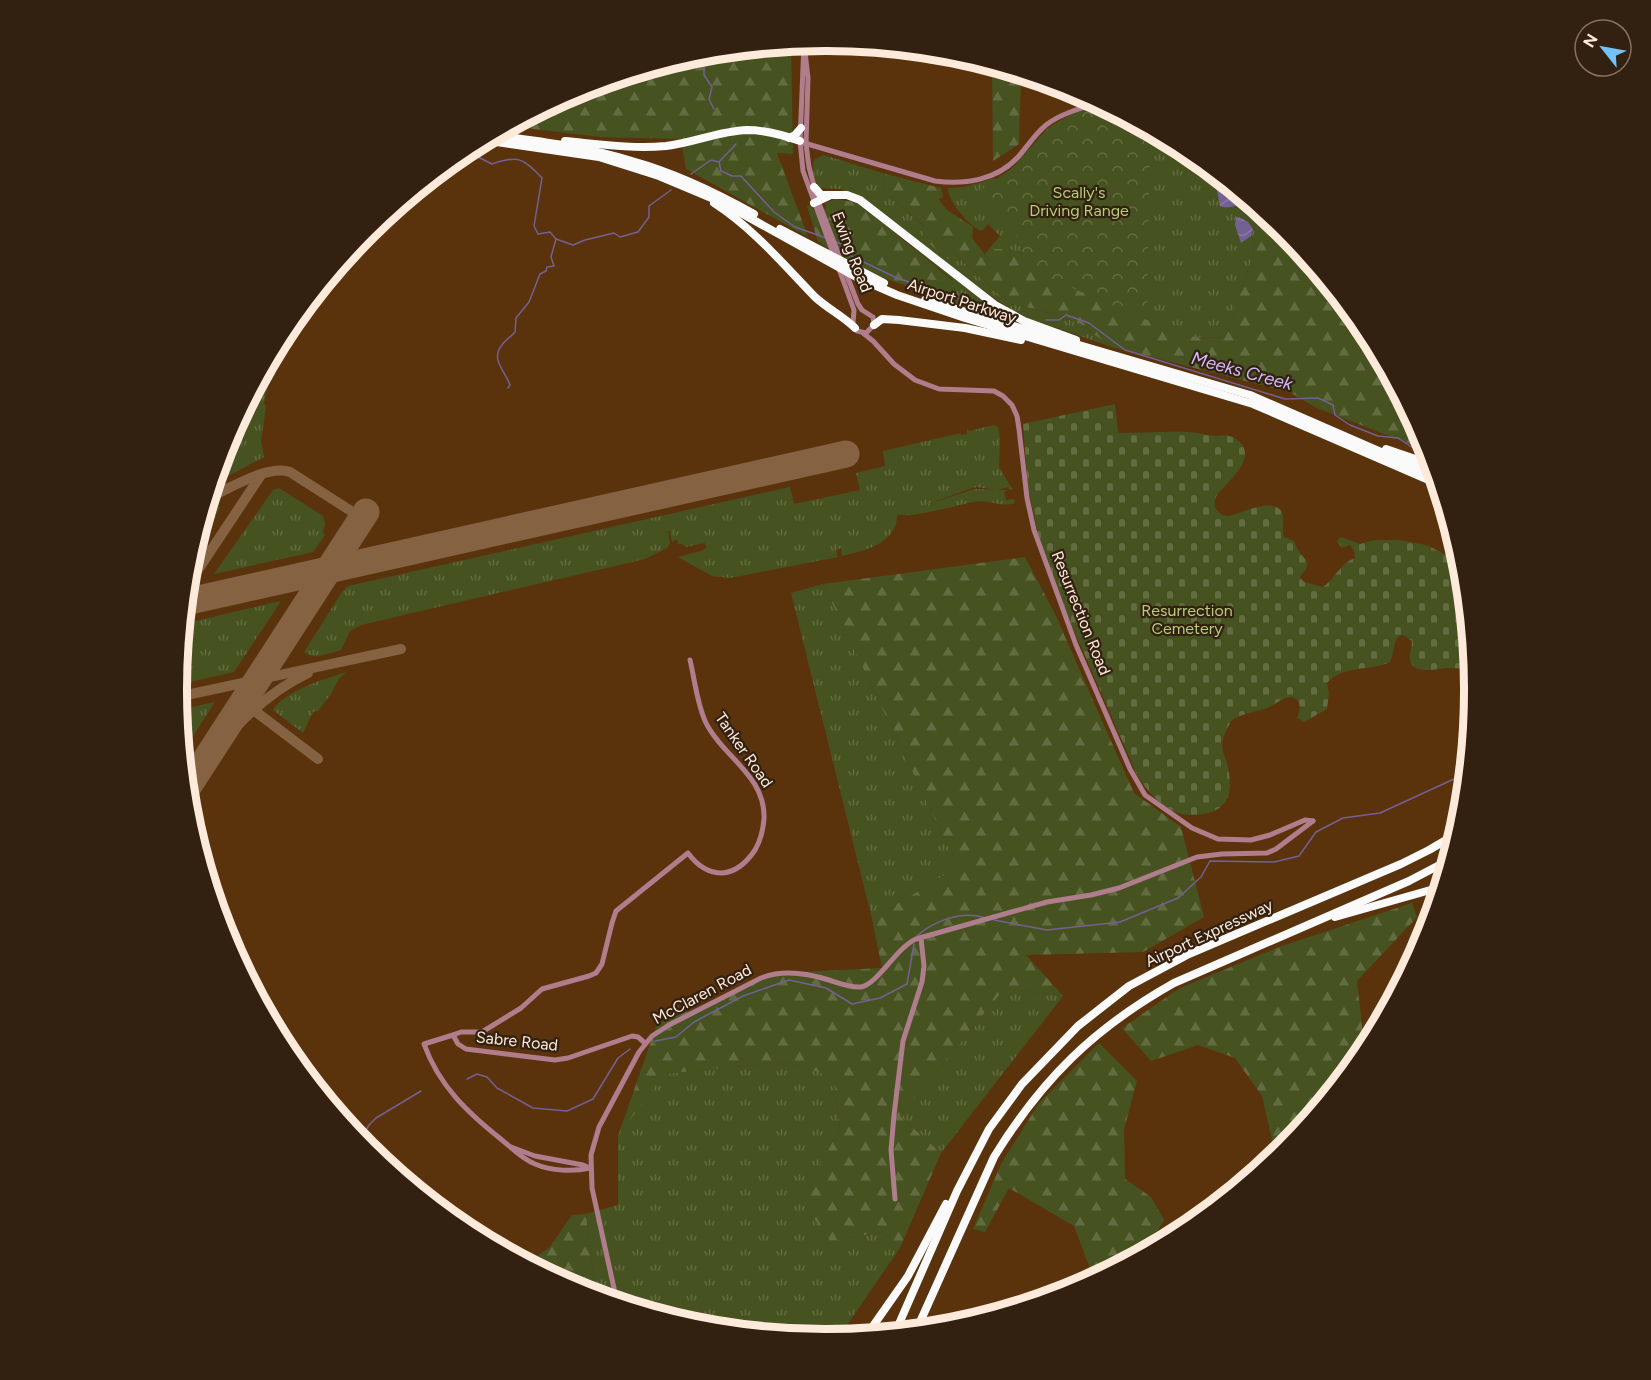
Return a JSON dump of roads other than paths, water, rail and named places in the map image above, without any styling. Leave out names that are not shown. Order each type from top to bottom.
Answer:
[{"type":"highway","points":[[789,138],[801,128]]},
{"type":"highway","points":[[507,136],[627,147],[680,144],[747,130],[768,132],[803,143]]},
{"type":"highway","name":"Airport Parkway","points":[[506,137],[602,153],[660,170],[733,202],[834,258],[898,290],[967,313],[1222,386],[1278,406],[1426,472]]},
{"type":"highway","name":"Airport Parkway","points":[[497,142],[599,158],[676,183],[721,202],[858,278],[897,295],[951,314],[1196,386],[1284,416],[1430,482]]},
{"type":"highway","points":[[676,183],[715,204],[745,225],[824,304],[855,328]]},
{"type":"highway","points":[[814,187],[819,194],[847,195],[865,203],[980,295],[1008,313],[1137,362]]},
{"type":"highway","points":[[818,206],[829,196]]},
{"type":"highway","points":[[873,327],[877,321],[886,319],[986,332],[1196,386]]},
{"type":"highway","points":[[1278,406],[1422,461]]},
{"type":"highway","name":"Airport Expressway","points":[[899,1325],[973,1157],[989,1129],[1022,1084],[1078,1026],[1102,1005],[1155,971],[1189,954],[1401,864],[1447,839]]},
{"type":"highway","name":"Airport Expressway","points":[[921,1322],[994,1157],[1036,1095],[1092,1037],[1137,1003],[1174,982],[1409,881],[1440,865]]},
{"type":"highway","points":[[1252,947],[1356,910],[1432,890]]},
{"type":"highway","points":[[872,1328],[908,1276],[976,1143],[996,1114],[1022,1084]]},
{"type":"street","name":"Ewing Road","points":[[804,52],[801,128],[818,206]]},
{"type":"street","name":"Ewing Road","points":[[805,52],[808,78],[803,171],[850,293],[855,328]]},
{"type":"street","points":[[803,143],[935,182],[974,181],[1003,169],[1057,118],[1086,107]]},
{"type":"street","name":"Ewing Road","points":[[850,293],[860,308],[873,317],[873,327]]},
{"type":"street","points":[[855,328],[863,333],[873,327]]},
{"type":"street","name":"Resurrection Road","points":[[873,327],[876,344]]},
{"type":"street","name":"Resurrection Road","points":[[863,333],[894,364],[923,383],[939,389],[994,391],[1012,405],[1017,416],[1026,498],[1034,530],[1076,645],[1130,769],[1145,795],[1192,828],[1218,838],[1251,840],[1270,835],[1305,820],[1313,821]]},
{"type":"street","name":"Tanker Road","points":[[453,1035],[484,1030],[521,1008],[546,987],[596,973],[604,961],[616,911],[688,853],[706,869],[724,873],[741,866],[756,848],[763,827],[763,802],[753,780],[714,735],[707,723],[700,705],[690,660]]},
{"type":"street","name":"McClaren Road","points":[[615,1293],[594,1202],[590,1168],[593,1148],[599,1127],[645,1043],[664,1027],[770,975],[805,974],[840,984],[861,987],[871,982],[906,944],[921,938],[1047,902],[1119,888],[1197,857],[1267,853],[1313,821]]},
{"type":"street","points":[[895,1199],[891,1150],[894,1115],[903,1041],[922,982],[924,966],[921,938]]},
{"type":"street","name":"Sabre Road","points":[[590,1168],[531,1155],[509,1146],[453,1096],[435,1070],[424,1044],[453,1035],[458,1044],[466,1049],[549,1060],[568,1058],[632,1036],[638,1037],[645,1043]]},
{"type":"water","points":[[1216,185],[1239,204],[1227,207],[1220,206]]},
{"type":"water","points":[[1239,217],[1248,222],[1253,229],[1251,236],[1241,243],[1235,225],[1236,218]]},
{"type":"waterway","points":[[704,63],[704,75],[712,87],[709,99],[714,109]]},
{"type":"waterway","points":[[719,162],[736,144]]},
{"type":"waterway","name":"Meeks Creek","points":[[475,156],[492,164],[514,159],[530,166],[542,178],[534,226],[538,234],[550,232],[556,239],[573,245],[614,233],[620,237],[638,232],[649,217],[649,206],[671,190]]},
{"type":"waterway","name":"Meeks Creek","points":[[691,174],[711,160],[719,162],[721,171],[732,176],[741,176],[774,212],[795,227],[826,238]]},
{"type":"waterway","points":[[508,388],[510,385],[497,355],[515,332],[516,318],[529,302],[540,274],[546,271],[547,267],[554,266],[551,257],[556,239]]},
{"type":"waterway","name":"Meeks Creek","points":[[836,242],[842,244],[851,256],[897,278],[984,307]]},
{"type":"waterway","name":"Meeks Creek","points":[[1046,320],[1059,320],[1066,315],[1089,323],[1125,350],[1285,399],[1318,398],[1333,405],[1335,415],[1350,425],[1378,436],[1398,438],[1418,449]]},
{"type":"waterway","points":[[994,920],[1047,930],[1120,922],[1178,898],[1201,877],[1210,861],[1274,862],[1299,856],[1316,832],[1343,818],[1380,813],[1458,777]]},
{"type":"waterway","points":[[917,936],[931,926],[957,916],[983,917]]},
{"type":"waterway","points":[[655,1041],[676,1037],[694,1022],[743,996],[789,980],[826,988],[852,1004],[880,998],[907,984],[914,944]]},
{"type":"waterway","points":[[467,1079],[477,1074],[487,1077],[497,1088],[533,1108],[567,1111],[593,1099],[618,1058],[630,1049]]},
{"type":"waterway","points":[[365,1132],[376,1118],[421,1091]]},
{"type":"park label","name":"Scally's Driving Range","points":[[1079,201]]},
{"type":"park label","name":"Resurrection Cemetery","points":[[1187,619]]}]
